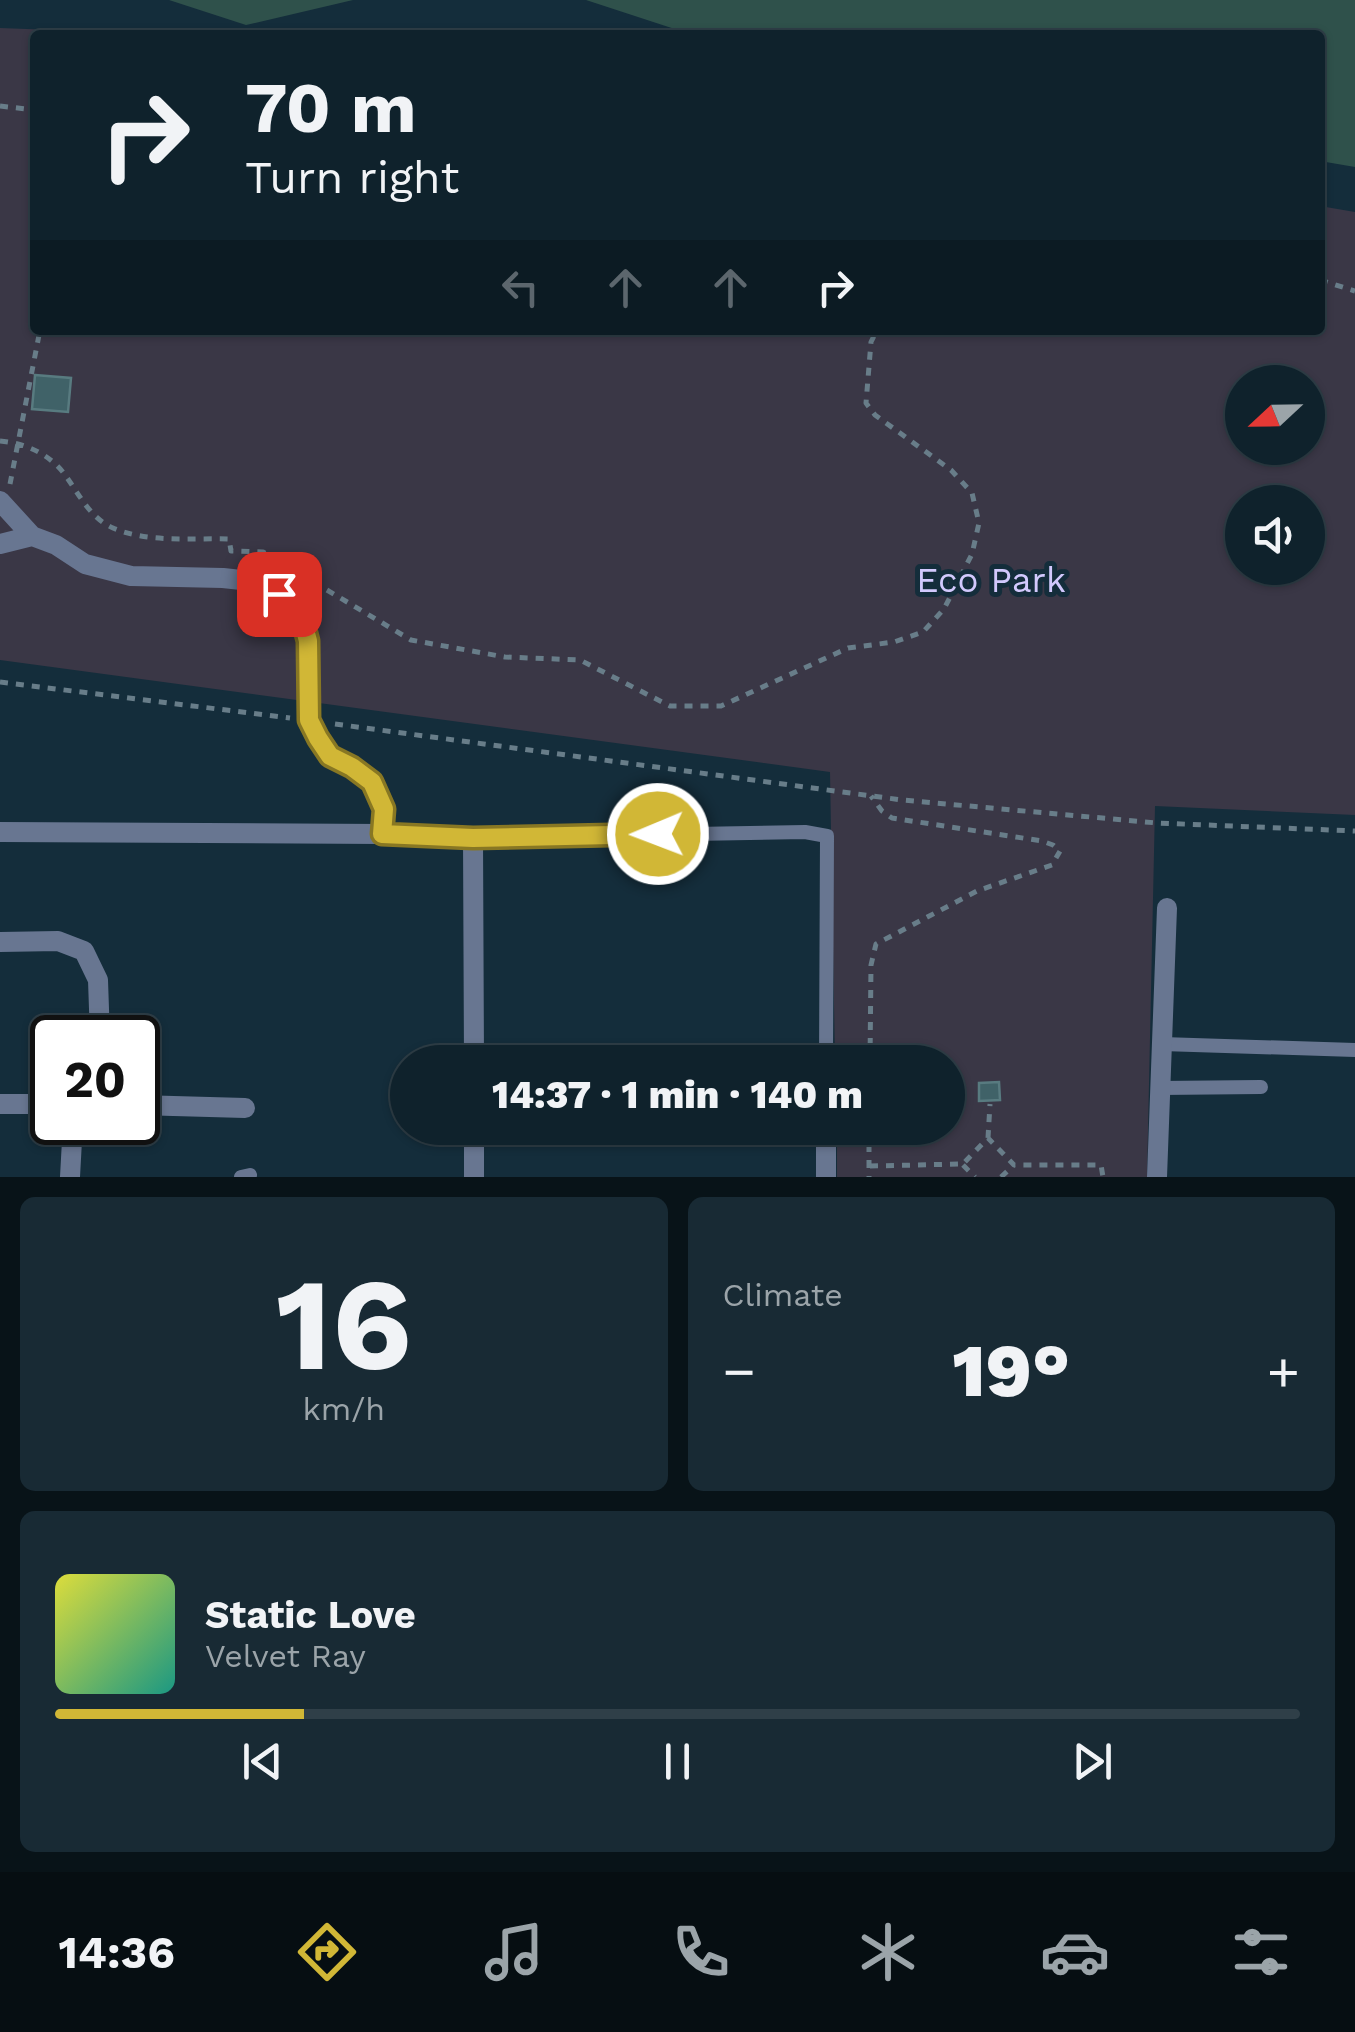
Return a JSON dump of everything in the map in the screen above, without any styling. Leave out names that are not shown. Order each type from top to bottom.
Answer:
[{"type":"street","points":[[3,504],[32,536],[56,545],[85,564],[131,576],[259,582],[279,594],[302,618],[308,641],[309,720],[330,756],[372,782],[384,809],[382,834]]},
{"type":"street","points":[[0,544],[32,536]]},
{"type":"street","points":[[0,832],[473,838],[474,1045]]},
{"type":"street","points":[[1157,1177],[1167,908]]},
{"type":"street","points":[[0,942],[58,941],[84,951],[98,980],[99,1015]]},
{"type":"street","points":[[0,1104],[30,1104]]},
{"type":"street","points":[[160,1106],[246,1108]]},
{"type":"street","points":[[70,1177],[72,1145]]},
{"type":"street","points":[[474,1145],[474,1177]]},
{"type":"street","points":[[826,1145],[826,1177]]},
{"type":"lane","points":[[473,838],[806,832],[827,836],[826,1045]]},
{"type":"lane","points":[[1162,1044],[1355,1050]]},
{"type":"lane","points":[[1160,1088],[1261,1087]]},
{"type":"path","points":[[0,106],[30,109]]},
{"type":"path","points":[[1325,282],[1355,291]]},
{"type":"path","points":[[3,504],[39,335]]},
{"type":"path","points":[[0,440],[36,450],[60,468],[87,508],[110,527],[139,536],[229,539],[231,551],[263,552],[411,640],[504,657],[580,660],[670,706],[721,706],[848,648],[894,642],[922,632],[944,609],[972,554],[979,523],[972,493],[951,470],[875,416],[866,403],[874,335]]},
{"type":"path","points":[[0,682],[871,796],[1158,822],[1355,831]]},
{"type":"path","points":[[870,1045],[870,964],[876,944],[976,891],[1052,865],[1060,851],[1042,841],[892,818],[871,796]]},
{"type":"path","points":[[870,1166],[963,1164],[988,1138],[990,1104]]},
{"type":"path","points":[[988,1138],[1014,1165]]},
{"type":"path","points":[[870,1145],[870,1177]]},
{"type":"path","points":[[963,1164],[974,1177]]},
{"type":"path","points":[[1001,1177],[1014,1165],[1102,1165],[1103,1177]]},
{"type":"green space","name":"Eco Park","points":[[0,28],[54,30],[30,30],[30,335],[1325,335],[1325,207],[1355,212],[1355,815],[1155,806],[1147,1177],[837,1177],[837,1145],[965,1145],[965,1045],[835,1045],[830,772],[0,660]]},
{"type":"shaded area","points":[[169,0],[353,0],[246,25]]},
{"type":"shaded area","points":[[586,0],[1355,0],[1355,167],[1325,162],[1325,30],[678,30]]},
{"type":"building","points":[[35,375],[71,378],[68,412],[32,409]]},
{"type":"building","points":[[999,1082],[1000,1100],[979,1101],[979,1083]]},
{"type":"route","points":[[279,594],[302,618],[308,641],[309,720],[330,756],[372,782],[384,809],[382,834],[473,838],[658,834]]}]
